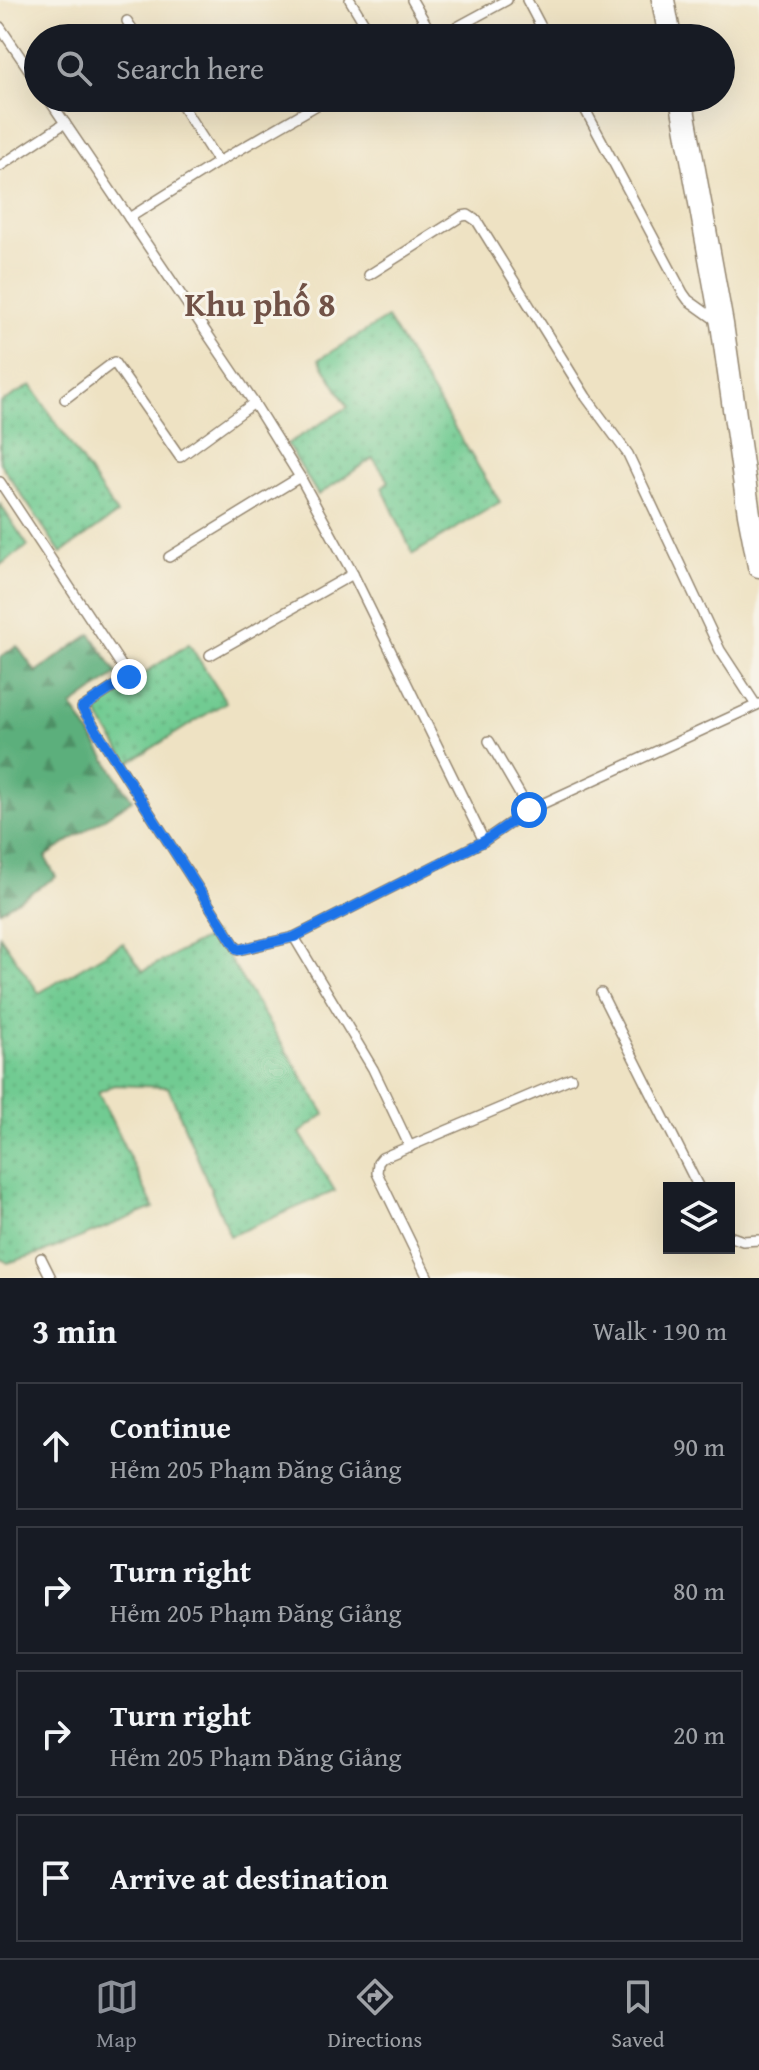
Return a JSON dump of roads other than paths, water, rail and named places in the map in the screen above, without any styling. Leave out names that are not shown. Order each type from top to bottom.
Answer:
[{"type":"street","points":[[663,0],[667,24]]},
{"type":"street","points":[[684,112],[722,324],[759,566]]},
{"type":"lane","points":[[350,0],[365,24]]},
{"type":"lane","points":[[412,0],[427,24]]},
{"type":"lane","points":[[462,24],[507,0]]},
{"type":"lane","points":[[527,0],[540,24]]},
{"type":"lane","points":[[0,27],[24,62]]},
{"type":"lane","points":[[58,112],[254,403],[300,477],[353,574],[484,841]]},
{"type":"lane","points":[[186,112],[218,162]]},
{"type":"lane","points":[[129,218],[305,112]]},
{"type":"lane","points":[[586,112],[683,293],[722,324]]},
{"type":"lane","points":[[0,166],[65,123]]},
{"type":"lane","points":[[0,482],[129,677],[82,708],[238,950],[294,937],[484,841],[529,810],[757,705],[720,650],[628,454],[586,397],[477,221],[468,215],[462,216],[369,275]]},
{"type":"lane","points":[[65,399],[114,362],[180,457],[254,403]]},
{"type":"lane","points":[[169,557],[300,477]]},
{"type":"lane","points":[[210,655],[353,574]]},
{"type":"lane","points":[[489,741],[529,810]]},
{"type":"lane","points":[[294,937],[373,1069],[410,1147]]},
{"type":"lane","points":[[601,993],[696,1182]]},
{"type":"lane","points":[[428,1278],[377,1173],[378,1163],[382,1158],[571,1078]]},
{"type":"lane","points":[[735,1238],[759,1240]]},
{"type":"lane","points":[[41,1258],[51,1278]]},
{"type":"district","name":"Khu phố 8","points":[[260,303]]}]
